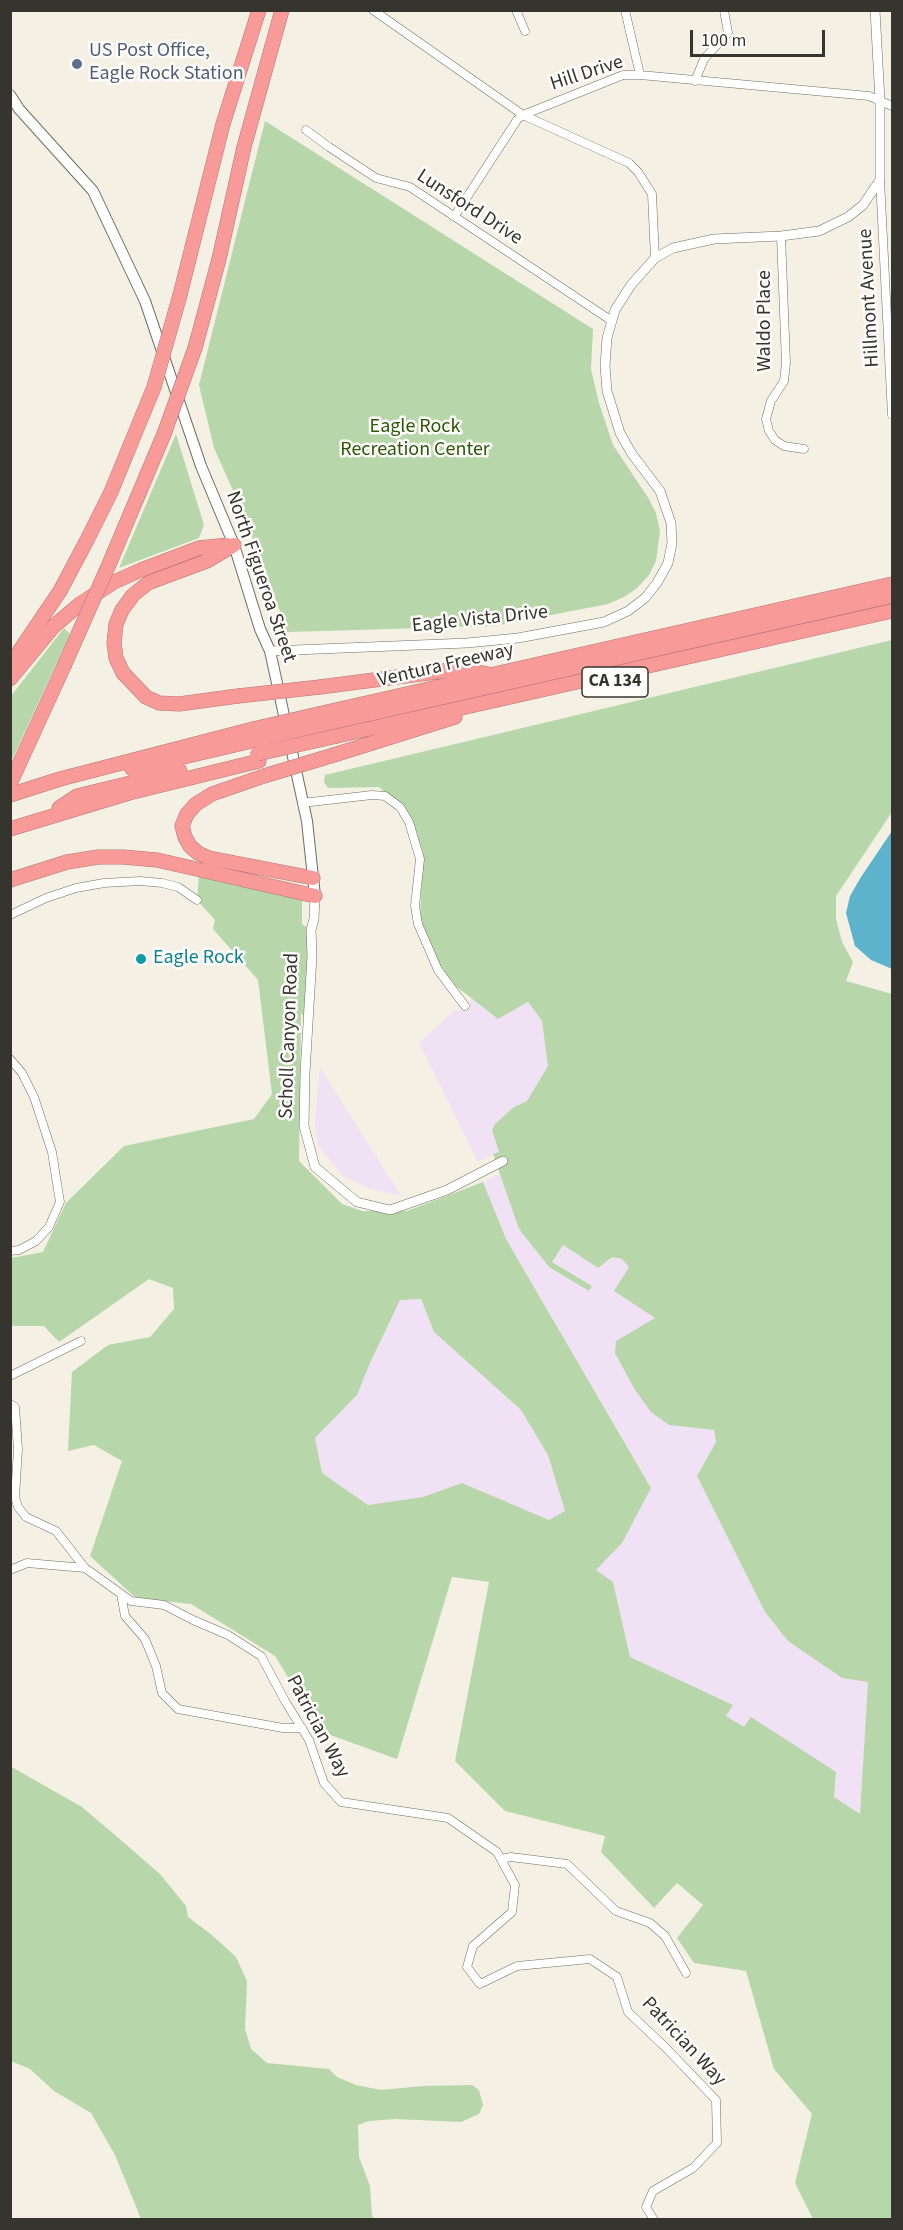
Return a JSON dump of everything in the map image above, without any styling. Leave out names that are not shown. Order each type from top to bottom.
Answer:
[{"type":"highway","points":[[10,665],[60,591],[97,521],[153,387],[180,295],[223,124],[259,10]]},
{"type":"highway","points":[[10,784],[110,562],[164,434],[195,348],[219,259],[244,147],[282,10]]},
{"type":"highway","points":[[10,679],[54,626],[80,604],[114,582],[198,548],[234,545]]},
{"type":"highway","points":[[234,545],[207,561],[148,583],[122,610],[116,624],[114,643],[116,658],[123,673],[147,697],[159,703],[179,704],[459,669],[492,675]]},
{"type":"highway","name":"Ventura Freeway","points":[[10,795],[60,779],[328,718],[492,675],[892,584]]},
{"type":"highway","points":[[328,718],[892,596]]},
{"type":"highway","points":[[10,829],[44,817],[258,758],[337,745],[892,611]]},
{"type":"highway","name":"CA 134","points":[[337,745],[892,620]]},
{"type":"highway","points":[[313,878],[209,858],[190,846],[182,826],[187,814],[196,804],[212,794],[264,776],[337,745]]},
{"type":"highway","points":[[10,880],[67,862],[98,857],[123,857],[156,860],[315,896]]},
{"type":"main road","name":"North Figueroa Street","points":[[10,95],[19,109],[93,191],[145,301],[201,466],[234,545],[260,629],[270,651],[302,803]]},
{"type":"main road","name":"Scholl Canyon Road","points":[[302,803],[307,821],[315,896]]},
{"type":"street","points":[[373,10],[524,115],[629,163],[638,172],[652,194],[655,258]]},
{"type":"street","points":[[516,10],[525,32]]},
{"type":"street","points":[[625,10],[640,75]]},
{"type":"street","points":[[695,81],[704,59],[728,33],[724,10]]},
{"type":"street","points":[[875,10],[880,101],[879,180]]},
{"type":"street","name":"Hill Drive","points":[[454,218],[517,120],[524,115],[622,75],[869,96],[892,106]]},
{"type":"street","name":"Lunsford Drive","points":[[306,130],[376,178],[405,184],[612,321]]},
{"type":"street","name":"Eagle Vista Drive","points":[[270,651],[518,639],[604,622],[628,611],[645,598],[668,562],[672,543],[671,523],[660,491],[632,454],[620,433],[607,391],[605,366],[607,338],[615,310],[631,285],[655,258],[673,249],[714,239],[782,236],[819,231],[848,217],[863,205],[879,180]]},
{"type":"street","name":"Hillmont Avenue","points":[[879,180],[892,415]]},
{"type":"street","name":"Waldo Place","points":[[782,236],[786,363],[784,381],[771,401],[766,419],[769,431],[776,440],[784,446],[804,449]]},
{"type":"street","points":[[302,803],[372,795],[385,796],[400,807],[409,822],[420,859],[415,906],[418,924],[438,970],[465,1006]]},
{"type":"street","points":[[10,915],[46,898],[76,888],[104,883],[140,881],[162,883],[178,887],[197,900]]},
{"type":"street","name":"Scholl Canyon Road","points":[[315,896],[315,919],[311,930],[312,966],[304,1126],[315,1167],[357,1202],[390,1210],[447,1190],[503,1161]]},
{"type":"street","points":[[10,1059],[22,1073],[33,1097],[52,1152],[60,1202],[49,1227],[36,1241],[19,1250],[10,1251]]},
{"type":"street","points":[[10,1376],[81,1341]]},
{"type":"street","name":"Patrician Way","points":[[10,1404],[15,1407],[18,1449],[15,1497],[18,1507],[26,1517],[56,1532],[85,1568],[131,1601],[165,1605],[228,1635],[261,1656],[309,1740],[324,1783],[341,1802],[448,1818],[497,1852],[515,1885],[512,1912],[473,1946],[467,1967],[480,1984],[517,1966],[590,1959],[616,1977],[628,2012],[716,2100],[717,2143],[693,2168],[653,2191],[646,2207],[654,2220]]},
{"type":"street","points":[[10,1570],[27,1563],[85,1568]]},
{"type":"street","points":[[120,1594],[125,1616],[145,1639],[156,1666],[162,1693],[178,1709],[283,1728],[302,1728]]},
{"type":"street","points":[[501,1859],[512,1857],[567,1864],[615,1911],[650,1923],[665,1936],[686,1973]]},
{"type":"shaded area","points":[[472,999],[498,1019],[528,1002],[542,1021],[548,1066],[527,1101],[514,1107],[494,1138],[500,1152],[478,1162],[419,1043],[456,1009],[459,1012]]},
{"type":"shaded area","points":[[320,1067],[401,1196],[371,1189],[343,1176],[318,1146],[315,1122]]},
{"type":"shaded area","points":[[500,1173],[519,1229],[549,1267],[589,1290],[592,1286],[551,1261],[563,1245],[598,1268],[612,1257],[622,1259],[630,1267],[655,1318],[669,1425],[714,1430],[716,1442],[697,1476],[765,1612],[788,1641],[842,1678],[868,1682],[860,1814],[833,1797],[751,1717],[744,1728],[726,1716],[732,1705],[630,1657],[613,1582],[596,1570],[622,1543],[651,1487],[506,1239],[483,1182]]},
{"type":"shaded area","points":[[421,1299],[434,1332],[521,1410],[548,1455],[565,1511],[549,1520],[462,1483],[423,1497],[368,1505],[322,1473],[315,1438],[357,1395],[400,1300]]},
{"type":"green space","name":"Eagle Rock Recreation Center","points":[[265,121],[593,329],[591,369],[599,403],[613,445],[649,499],[656,513],[660,531],[656,561],[649,575],[636,589],[608,604],[494,626],[287,632],[266,572],[214,448],[199,385]]},
{"type":"green space","points":[[176,434],[204,525],[199,538],[119,568]]},
{"type":"green space","points":[[64,628],[70,634],[11,762],[11,696]]},
{"type":"green space","points":[[892,640],[892,812],[836,896],[836,919],[842,942],[853,962],[846,981],[892,994],[892,2219],[813,2219],[795,2183],[812,2114],[774,2069],[746,1971],[694,1963],[677,1938],[703,1905],[677,1883],[654,1908],[601,1852],[605,1836],[505,1811],[455,1761],[489,1582],[452,1577],[397,1759],[322,1732],[275,1656],[191,1604],[136,1598],[90,1556],[122,1461],[94,1445],[68,1451],[72,1372],[108,1345],[150,1337],[174,1309],[173,1288],[149,1279],[59,1342],[44,1326],[13,1326],[11,1323],[11,1258],[43,1252],[66,1203],[124,1146],[254,1119],[272,1094],[258,980],[213,929],[215,920],[197,900],[199,874],[302,899],[302,924],[311,930],[309,1020],[301,1013],[299,1161],[342,1204],[362,1211],[407,1211],[483,1182],[506,1239],[651,1488],[622,1543],[596,1570],[613,1582],[630,1657],[733,1705],[726,1716],[744,1727],[751,1717],[836,1772],[834,1797],[860,1814],[868,1682],[842,1678],[788,1641],[765,1612],[697,1476],[716,1442],[714,1430],[669,1425],[651,1412],[635,1390],[615,1353],[616,1341],[655,1318],[614,1291],[629,1267],[622,1259],[612,1257],[598,1268],[563,1245],[552,1262],[592,1286],[589,1291],[549,1267],[519,1229],[493,1154],[499,1152],[492,1130],[495,1124],[514,1107],[527,1101],[548,1066],[542,1021],[528,1002],[498,1019],[453,984],[427,944],[420,918],[423,852],[409,813],[379,787],[328,788],[324,782],[325,775]],"holes":[[[421,1299],[434,1332],[521,1410],[548,1455],[565,1511],[549,1520],[462,1483],[423,1497],[368,1505],[322,1473],[315,1438],[357,1395],[400,1300]]]},
{"type":"green space","points":[[10,1766],[82,1807],[160,1874],[186,1906],[188,1917],[236,1957],[247,1981],[245,2029],[251,2049],[267,2063],[329,2069],[337,2077],[356,2085],[381,2090],[472,2085],[479,2090],[483,2105],[479,2114],[461,2122],[396,2119],[369,2121],[358,2125],[359,2157],[370,2186],[374,2219],[141,2219],[115,2155],[91,2113],[54,2091],[30,2069],[11,2061]]},
{"type":"water","points":[[892,831],[892,969],[871,960],[855,946],[846,913],[850,896]]},
{"type":"place","name":"US Post Office, Eagle Rock Station","points":[[77,64]]},
{"type":"place","name":"Eagle Rock","points":[[141,959]]}]
